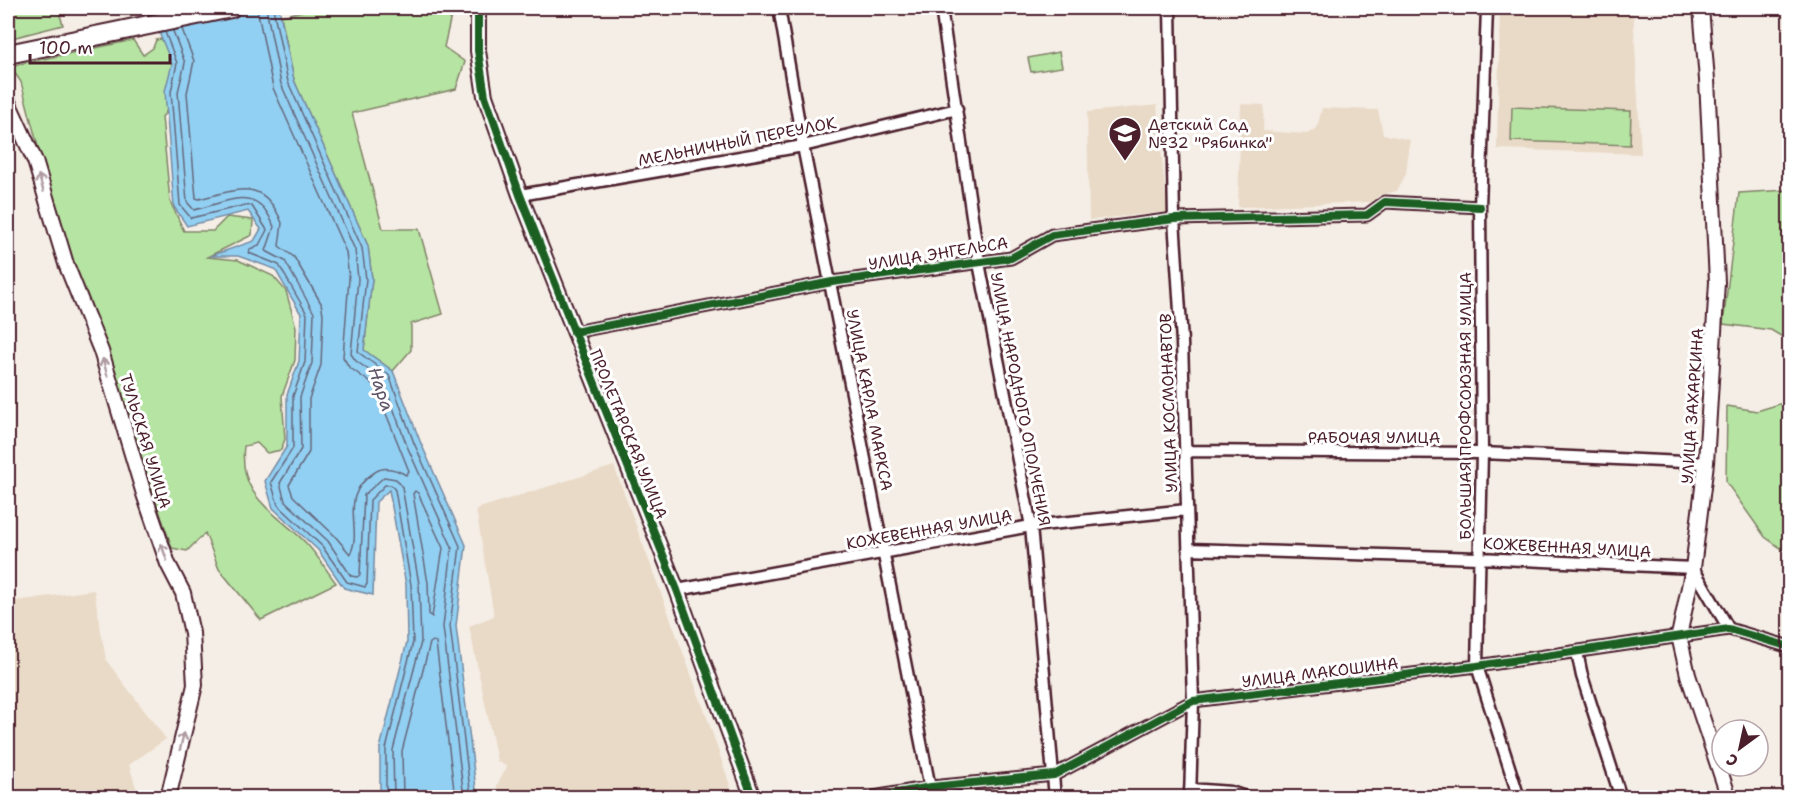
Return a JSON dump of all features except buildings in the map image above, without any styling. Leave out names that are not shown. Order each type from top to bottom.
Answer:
[{"type":"main road","points":[[8,54],[231,8]]},
{"type":"street","points":[[468,8],[478,29]]},
{"type":"street","name":"ПРОЛЕТАРСКАЯ УЛИЦА","points":[[478,8],[478,51],[485,96],[520,195],[677,590],[753,798]]},
{"type":"street","name":"УЛИЦА КАРЛА МАРКСА","points":[[779,8],[803,146],[832,282],[931,792]]},
{"type":"street","name":"УЛИЦА НАРОДНОГО ОПОЛЧЕНИЯ","points":[[941,8],[979,263],[1031,526],[1055,798]]},
{"type":"street","name":"УЛИЦА КОСМОНАВТОВ","points":[[1170,8],[1174,219],[1186,451],[1193,701],[1190,793]]},
{"type":"street","name":"БОЛЬШАЯ ПРОФСОЮЗНАЯ УЛИЦА","points":[[1487,8],[1480,207],[1482,453],[1477,666],[1519,798]]},
{"type":"street","name":"УЛИЦА ЗАХАРКИНА","points":[[1701,8],[1717,282],[1706,463],[1693,568],[1679,636],[1688,675],[1730,798]]},
{"type":"street","name":"ТУЛЬСКАЯ УЛИЦА","points":[[8,102],[34,161],[66,264],[101,351],[144,494],[168,564],[183,592],[192,633],[195,685],[168,798]]},
{"type":"street","name":"МЕЛЬНИЧНЫЙ ПЕРЕУЛОК","points":[[520,195],[803,146],[957,109]]},
{"type":"street","name":"УЛИЦА ЭНГЕЛЬСА","points":[[574,332],[832,282],[1011,258],[1052,235],[1174,219],[1367,214],[1385,202],[1480,207]]},
{"type":"street","name":"РАБОЧАЯ УЛИЦА","points":[[1186,451],[1482,453],[1706,463]]},
{"type":"street","name":"КОЖЕВЕННАЯ УЛИЦА","points":[[677,590],[1031,526],[1187,510]]},
{"type":"street","name":"КОЖЕВЕННАЯ УЛИЦА","points":[[1188,549],[1479,558],[1693,568]]},
{"type":"street","points":[[1693,568],[1729,629]]},
{"type":"street","name":"УЛИЦА МАКОШИНА","points":[[868,798],[1054,775],[1193,701],[1477,666],[1729,629],[1790,647]]},
{"type":"street","points":[[1577,652],[1582,676],[1621,798]]},
{"type":"street","points":[[1190,793],[1231,792],[1248,798]]},
{"type":"shaded area","points":[[1500,8],[1633,8],[1641,154],[1497,149]]},
{"type":"shaded area","points":[[1241,104],[1264,105],[1263,131],[1307,134],[1317,128],[1322,108],[1378,110],[1383,134],[1410,140],[1406,174],[1397,191],[1380,195],[1371,202],[1238,207]]},
{"type":"shaded area","name":"Детский Сад №32 \"Рябинка\"","points":[[1157,105],[1167,212],[1089,220],[1087,112]]},
{"type":"shaded area","points":[[614,466],[708,720],[734,797],[497,797],[497,785],[507,767],[497,761],[469,626],[494,616],[476,509]]},
{"type":"shaded area","points":[[94,590],[106,660],[166,739],[129,765],[139,797],[8,797],[8,602]]},
{"type":"green space","points":[[8,8],[58,8],[63,25],[8,39]]},
{"type":"green space","points":[[315,8],[440,8],[451,16],[444,47],[465,62],[456,89],[352,113],[383,229],[419,229],[443,314],[411,324],[411,350],[393,371],[364,350],[372,279],[368,246],[294,80],[281,16]]},
{"type":"green space","points":[[183,35],[180,94],[162,117],[170,201],[184,231],[213,231],[227,217],[253,220],[252,235],[207,257],[238,260],[273,276],[286,291],[296,327],[295,360],[282,396],[285,439],[281,450],[267,453],[257,443],[244,446],[247,479],[261,502],[309,547],[336,583],[261,620],[219,569],[205,533],[187,551],[172,548],[88,304],[65,250],[21,82],[10,66],[133,40],[143,55],[153,48],[156,40]]},
{"type":"green space","points":[[1059,52],[1062,67],[1031,72],[1028,58]]},
{"type":"green space","points":[[1512,107],[1631,111],[1630,145],[1511,141]]},
{"type":"green space","points":[[1790,190],[1789,341],[1771,330],[1723,324],[1739,193]]},
{"type":"green space","points":[[1790,401],[1789,554],[1765,537],[1726,482],[1727,406],[1757,411]]},
{"type":"water","name":"Нара","points":[[149,8],[279,8],[294,80],[368,246],[372,279],[364,350],[393,371],[420,441],[466,545],[456,626],[477,797],[380,797],[380,748],[407,642],[406,585],[389,490],[376,502],[373,595],[344,588],[318,550],[273,508],[265,481],[287,446],[287,395],[299,361],[301,314],[275,269],[238,256],[210,256],[254,241],[261,229],[248,211],[187,226],[174,207],[165,91],[172,64]]},
{"type":"cycle path","points":[[478,8],[478,51],[485,96],[520,195],[677,590],[753,798]]},
{"type":"cycle path","points":[[574,332],[832,282],[1011,258],[1052,235],[1174,219],[1367,215],[1385,202],[1480,207]]},
{"type":"cycle path","points":[[868,798],[931,787],[1054,775],[1193,701],[1477,666],[1729,629],[1790,647]]},
{"type":"place","name":"Детский Сад №32 \"Рябинка\"","points":[[1125,162]]}]
